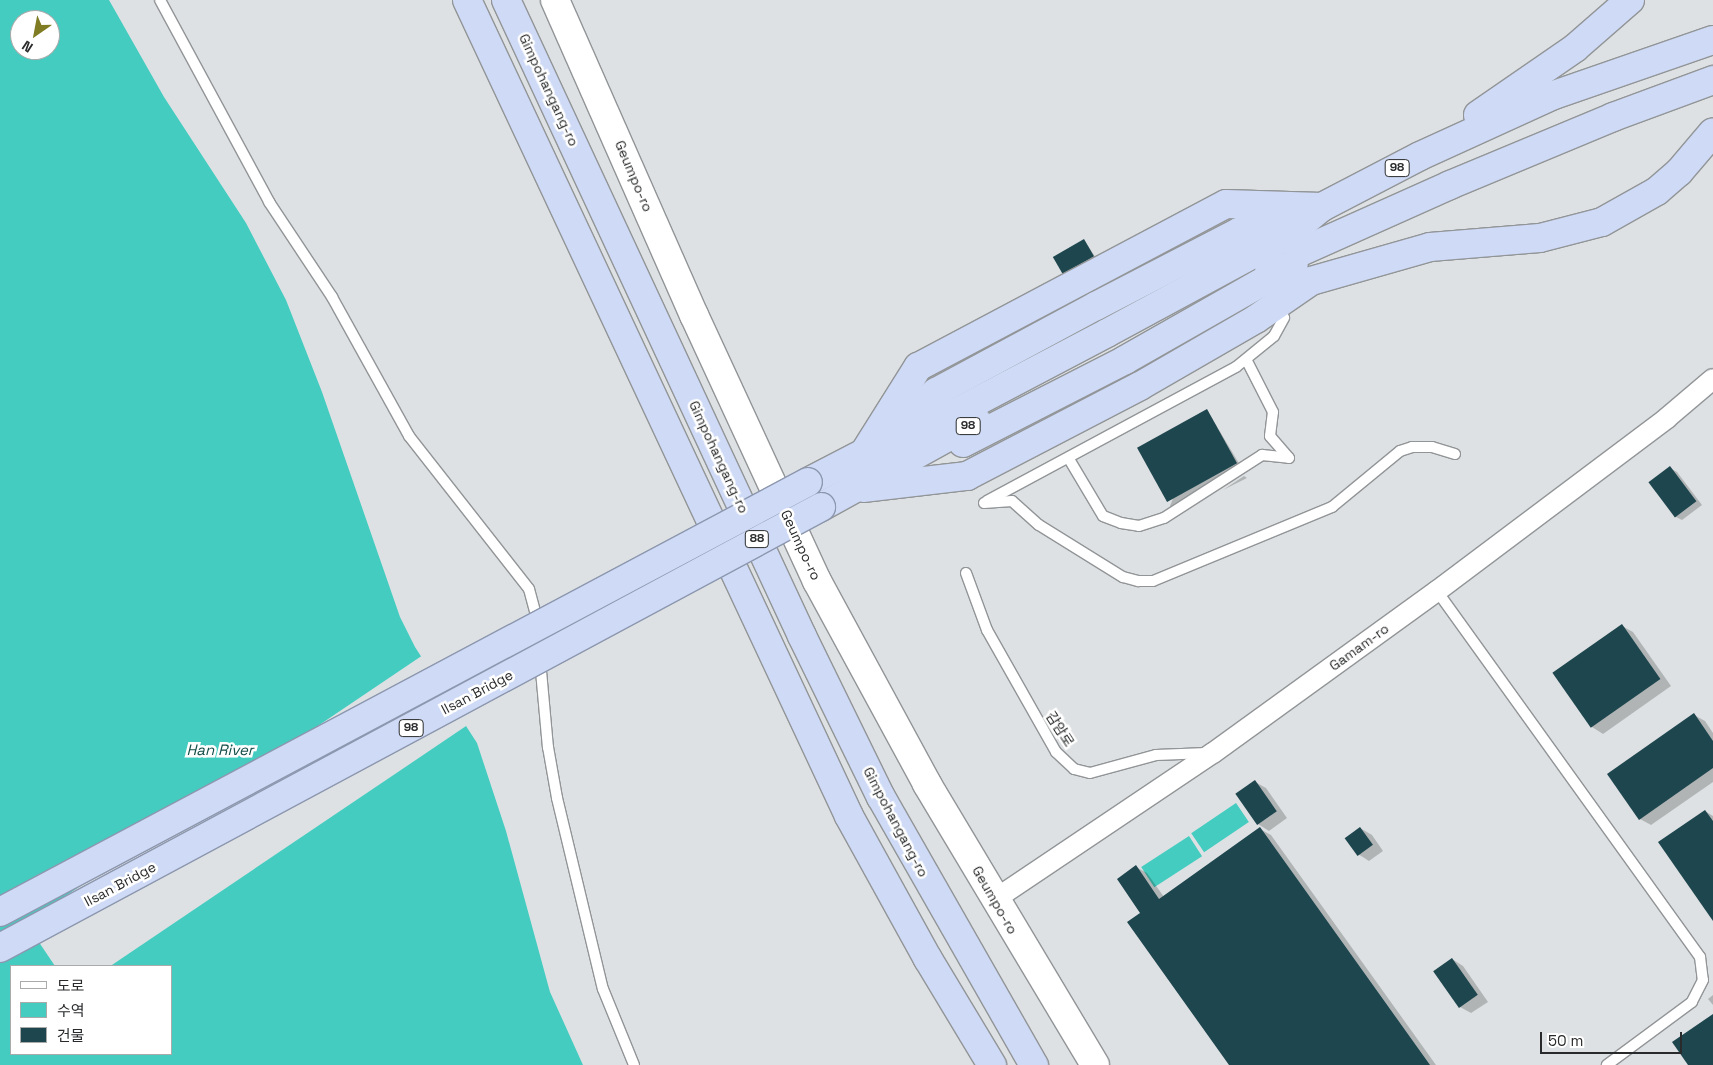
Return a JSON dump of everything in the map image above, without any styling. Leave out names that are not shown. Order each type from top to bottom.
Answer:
[{"type":"highway","name":"88","points":[[467,0],[849,816],[928,959],[992,1065]]},
{"type":"highway","name":"Gimpohangang-ro","points":[[506,0],[802,636],[881,797],[1034,1065]]},
{"type":"highway","points":[[1420,156],[1575,48],[1630,0]]},
{"type":"highway","name":"98","points":[[0,912],[808,482],[864,453],[951,415],[1124,324],[1288,235],[1322,207],[1420,156],[1554,95],[1710,41]]},
{"type":"highway","name":"98","points":[[851,490],[1294,252],[1343,234],[1450,185],[1703,83]]},
{"type":"highway","points":[[851,490],[967,476],[1140,386],[1256,319],[1311,280],[1430,247],[1540,238],[1602,222],[1657,191],[1679,172],[1713,132]]},
{"type":"highway","points":[[864,453],[918,367],[1226,204],[1322,207]]},
{"type":"highway","points":[[851,490],[977,489],[1148,401],[1284,318],[1343,234]]},
{"type":"highway","name":"Ilsan Bridge","points":[[0,948],[851,490]]},
{"type":"main road","name":"Geumpo-ro","points":[[555,0],[698,324],[817,581],[994,900],[1095,1065]]},
{"type":"street","name":"Gamam-ro","points":[[994,900],[1213,752],[1437,591],[1667,418],[1713,379]]},
{"type":"lane","points":[[160,0],[269,202],[332,297],[409,436],[529,589],[536,616],[548,747],[557,798],[603,989],[634,1065]]},
{"type":"lane","points":[[1284,318],[1274,336],[1246,359],[1069,459],[984,503],[1012,501],[1039,525],[1123,577],[1138,582],[1153,581],[1332,507],[1400,451],[1412,447],[1432,447],[1455,454]]},
{"type":"lane","points":[[1069,459],[1104,516],[1121,524],[1139,526],[1164,518],[1262,456],[1289,458],[1270,436],[1273,412],[1246,359]]},
{"type":"lane","name":"감암로","points":[[966,573],[987,630],[1056,752],[1074,768],[1090,773],[1156,755],[1213,752]]},
{"type":"lane","points":[[1437,591],[1700,957],[1703,980],[1692,1002],[1607,1065]]},
{"type":"water","name":"Han River","points":[[0,0],[109,0],[164,97],[246,223],[286,300],[322,392],[400,617],[415,647],[477,743],[506,831],[550,992],[583,1065],[0,1065]]},
{"type":"water","points":[[1236,803],[1249,822],[1204,852],[1191,833]]},
{"type":"water","points":[[1189,836],[1202,856],[1154,887],[1141,867]]},
{"type":"pier","points":[[423,655],[469,724],[112,965],[54,965],[26,923]]},
{"type":"building","points":[[1084,239],[1094,256],[1063,274],[1053,257]]},
{"type":"building","points":[[1207,409],[1237,463],[1167,502],[1137,448]]},
{"type":"building","points":[[1670,466],[1696,501],[1675,517],[1648,482]]},
{"type":"building","points":[[1622,624],[1660,679],[1591,728],[1552,673]]},
{"type":"building","points":[[1694,713],[1713,741],[1713,768],[1639,820],[1607,774]]},
{"type":"building","points":[[1255,780],[1277,811],[1257,825],[1235,794]]},
{"type":"building","points":[[1705,810],[1713,821],[1713,921],[1658,842]]},
{"type":"building","points":[[1260,827],[1430,1065],[1229,1065],[1127,922],[1140,913],[1117,879],[1136,865],[1159,899]]},
{"type":"building","points":[[1360,827],[1373,845],[1358,856],[1345,838]]},
{"type":"building","points":[[1452,958],[1478,995],[1459,1008],[1433,971]]},
{"type":"building","points":[[1713,1014],[1713,1065],[1688,1065],[1672,1042]]}]
